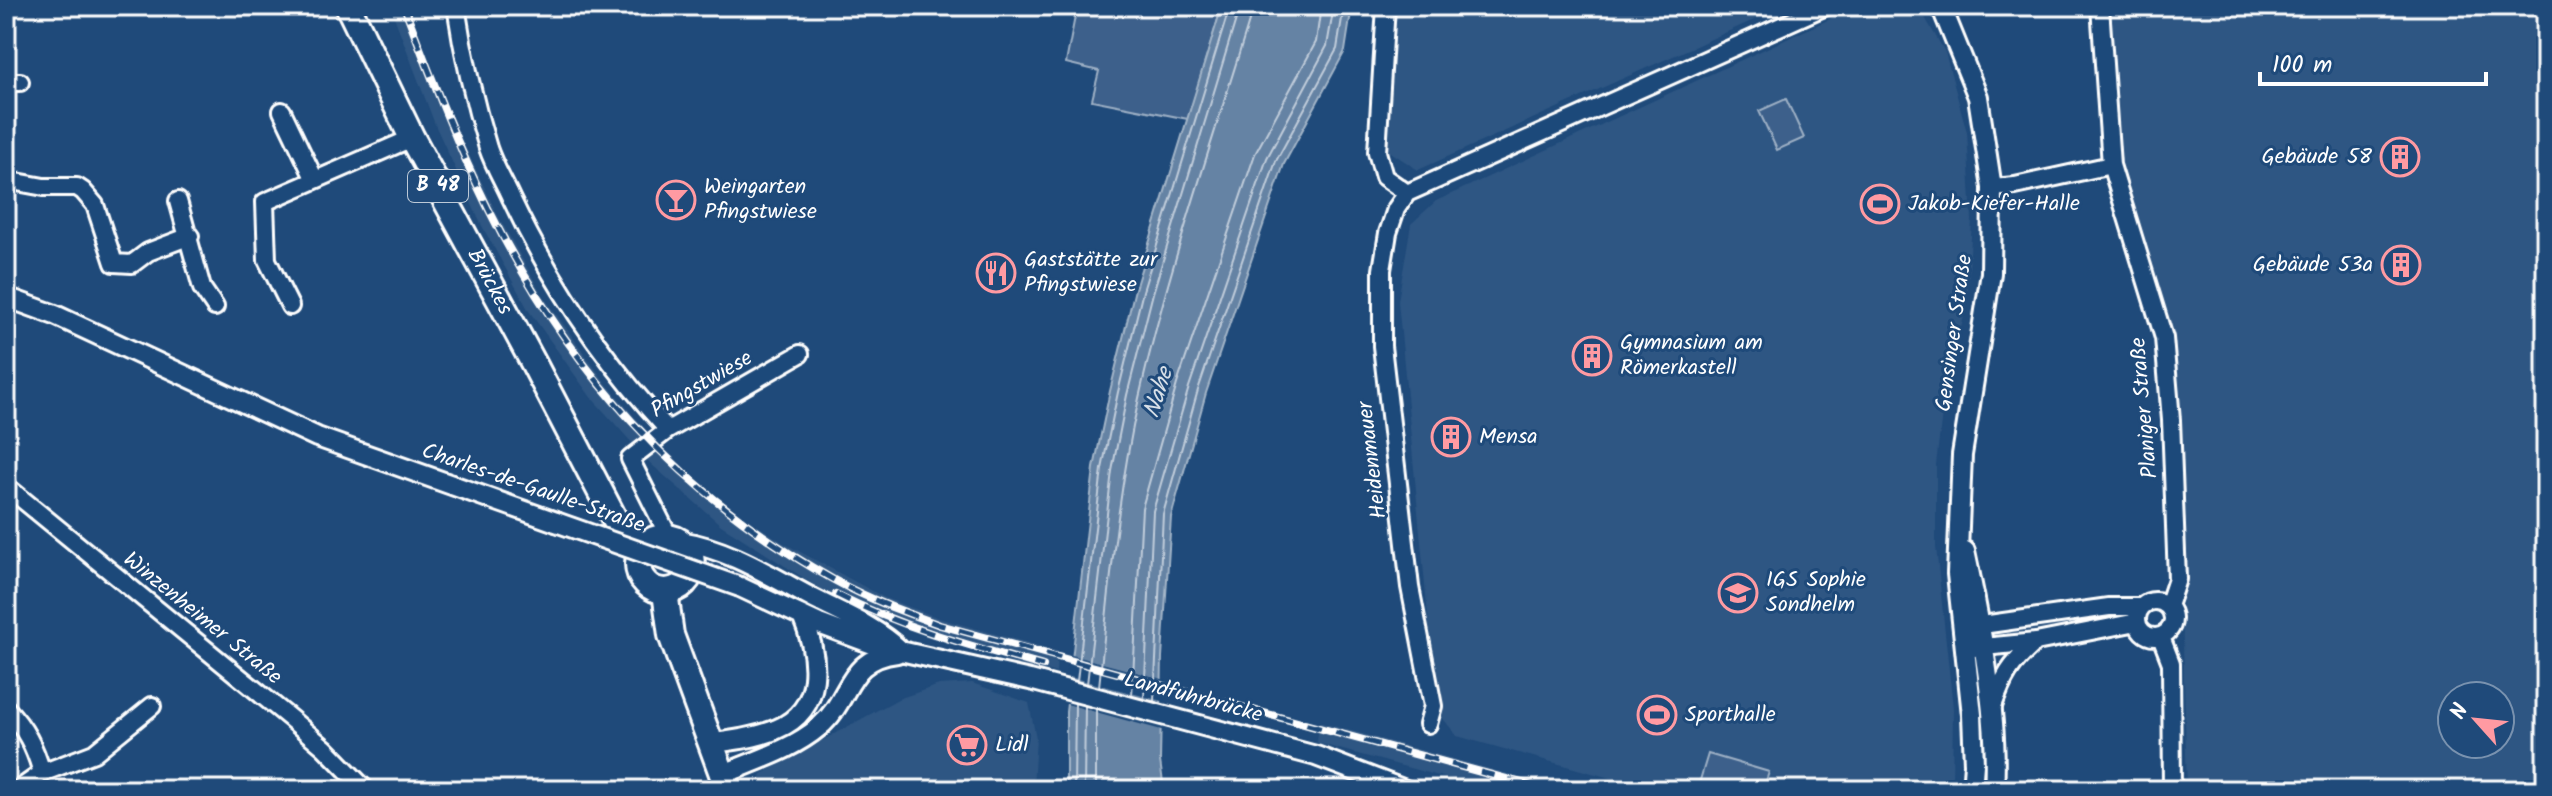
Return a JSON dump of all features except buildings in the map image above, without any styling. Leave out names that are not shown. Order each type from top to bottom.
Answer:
[{"type":"main road","name":"Brückes","points":[[348,6],[412,138],[614,518],[623,532],[644,547]]},
{"type":"main road","points":[[655,538],[675,539],[691,555],[691,572],[681,587],[665,592],[656,591],[642,580],[637,563],[644,547],[655,538]]},
{"type":"main road","points":[[665,592],[671,635],[725,782]]},
{"type":"street","points":[[456,6],[463,50],[489,151],[536,249],[597,345],[641,402],[668,430]]},
{"type":"street","points":[[1386,6],[1377,152],[1384,177],[1407,193],[1826,6]]},
{"type":"street","name":"Planiger Straße","points":[[2100,6],[2111,165],[2164,338],[2171,420],[2177,579],[2168,606],[2174,617],[2173,623],[2167,634],[2161,637],[2171,663],[2172,790]]},
{"type":"street","name":"Gensinger Straße","points":[[1940,7],[1978,97],[1992,188],[1991,273],[1962,455],[1960,532],[1973,648],[1991,713],[1994,790]]},
{"type":"street","points":[[282,111],[315,180]]},
{"type":"street","points":[[290,306],[267,260],[265,202],[412,138]]},
{"type":"street","points":[[1992,188],[2015,186],[2111,165]]},
{"type":"street","points":[[6,180],[44,187],[77,187],[83,191],[95,205],[114,263],[132,264],[148,252],[190,236]]},
{"type":"street","name":"Heidenmauer","points":[[1407,193],[1396,209],[1388,233],[1382,270],[1382,346],[1410,587],[1433,706],[1428,724]]},
{"type":"street","points":[[178,201],[202,288],[215,307]]},
{"type":"street","name":"Charles-de-Gaulle-Straße","points":[[6,297],[55,315],[317,437],[740,587],[856,639],[1057,687]]},
{"type":"street","name":"Pfingstwiese","points":[[675,539],[630,459],[668,430],[800,354]]},
{"type":"street","name":"Winzenheimer Straße","points":[[6,486],[291,719],[366,790]]},
{"type":"street","points":[[675,539],[699,544],[740,560],[872,628],[903,652]]},
{"type":"street","points":[[1973,648],[2036,642],[2139,614],[2151,601],[2168,606]]},
{"type":"street","points":[[1970,626],[2109,607],[2139,614]]},
{"type":"street","points":[[2139,614],[2145,635],[2161,637]]},
{"type":"street","points":[[711,744],[778,729],[804,707],[813,690],[816,669],[809,632],[802,616]]},
{"type":"street","points":[[1991,713],[2002,679],[2014,661],[2036,642]]},
{"type":"street","name":"Gensinger Straße","points":[[1972,790],[1973,648]]},
{"type":"street","points":[[725,782],[810,733],[832,714],[862,666],[879,655],[903,652]]},
{"type":"street","name":"Landfuhrbrücke","points":[[1057,687],[1316,756],[1369,775]]},
{"type":"street","points":[[18,790],[42,773],[94,753],[152,706]]},
{"type":"street","points":[[6,708],[26,731],[42,773]]},
{"type":"street","points":[[1369,775],[1392,790]]},
{"type":"street","points":[[1369,775],[1405,790]]},
{"type":"shaded area","points":[[390,6],[408,6],[448,111],[497,214],[543,296],[605,382],[666,454],[733,509],[782,542],[885,598],[942,619],[1057,651],[1056,673],[937,640],[878,619],[827,593],[721,525],[651,464],[590,396],[529,311],[481,224],[436,127]]},
{"type":"shaded area","points":[[1077,6],[1222,6],[1188,119],[1092,100],[1099,71],[1066,63]]},
{"type":"shaded area","points":[[1392,6],[1785,6],[1418,170],[1383,147]]},
{"type":"shaded area","points":[[1858,6],[1913,6],[1920,9],[1945,52],[1967,132],[1972,220],[1967,304],[1944,396],[1936,465],[1936,547],[1953,708],[1952,790],[1654,790],[1457,736],[1437,711],[1398,301],[1411,224],[1436,201]]},
{"type":"shaded area","points":[[2109,6],[2546,6],[2546,790],[2187,790],[2175,345],[2121,159]]},
{"type":"shaded area","points":[[1786,99],[1804,138],[1777,150],[1759,111]]},
{"type":"shaded area","points":[[972,683],[1029,703],[1036,738],[1033,787],[1026,790],[755,790],[761,774],[898,699],[939,685]]},
{"type":"shaded area","points":[[1319,722],[1566,790],[1491,790],[1317,743]]},
{"type":"shaded area","points":[[1708,754],[1769,772],[1763,790],[1697,790]]},
{"type":"water","name":"Nahe","points":[[1222,6],[1352,6],[1345,51],[1284,164],[1206,393],[1171,517],[1162,657],[1160,761],[1164,790],[1066,790],[1066,712],[1094,468],[1135,289]]},
{"type":"pier","points":[[1068,654],[1166,680],[1166,702],[1066,676]]},
{"type":"pier","points":[[1066,678],[1165,705],[1165,731],[1063,703]]},
{"type":"railway","points":[[404,6],[476,183],[519,267],[554,322],[591,373],[676,466],[777,545],[860,593],[940,625],[1547,790]]},
{"type":"railway","points":[[2544,6],[2546,13]]},
{"type":"railway","points":[[836,594],[912,626],[1043,666]]},
{"type":"place","name":"Gebäude 58","points":[[2400,157]]},
{"type":"place","name":"Weingarten Pfingstwiese","points":[[676,200]]},
{"type":"place","name":"Jakob-Kiefer-Halle","points":[[1880,204]]},
{"type":"place","name":"Gebäude 53a","points":[[2401,265]]},
{"type":"place","name":"Gaststätte zur Pfingstwiese","points":[[996,273]]},
{"type":"place","name":"Gymnasium am Römerkastell","points":[[1592,356]]},
{"type":"place","name":"Mensa","points":[[1451,437]]},
{"type":"place","name":"IGS Sophie Sondhelm","points":[[1738,593]]},
{"type":"place","name":"Sporthalle","points":[[1657,715]]},
{"type":"place","name":"Lidl","points":[[967,745]]}]
